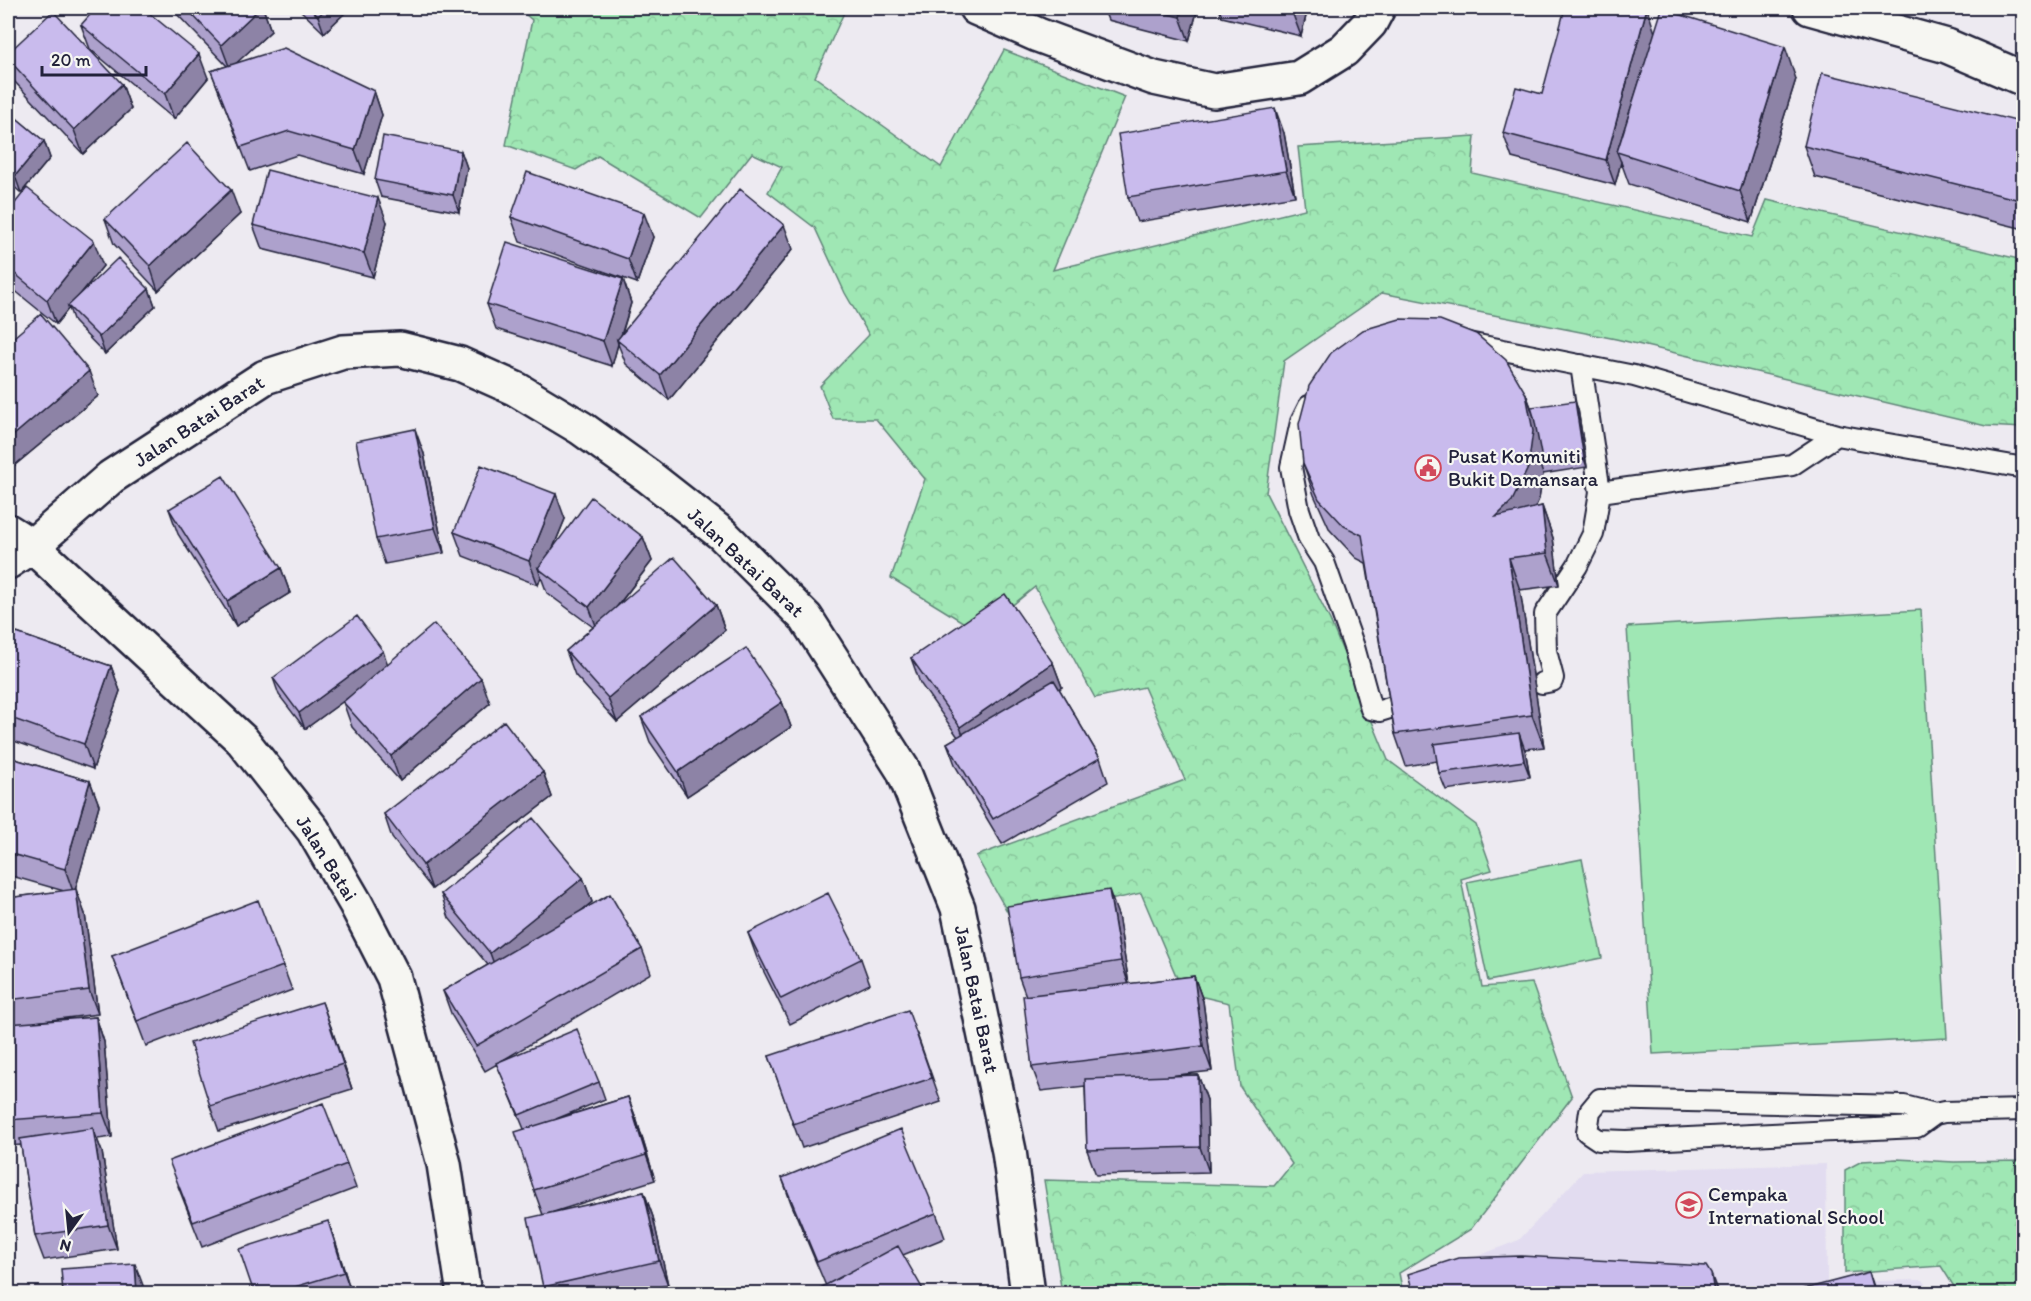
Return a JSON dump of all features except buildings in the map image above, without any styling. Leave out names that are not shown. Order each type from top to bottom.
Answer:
[{"type":"street","points":[[976,8],[1038,35],[1154,78],[1214,91],[1299,78],[1344,50],[1370,23],[1378,8]]},
{"type":"street","points":[[1810,8],[1947,46],[2024,79]]},
{"type":"street","name":"Jalan Batai Barat","points":[[16,546],[111,477],[265,377],[343,352],[400,349],[459,364],[516,389],[581,428],[648,476],[722,534],[806,618],[903,770],[958,908],[1009,1151],[1028,1293]]},
{"type":"street","name":"Jalan Batai","points":[[16,546],[242,740],[313,830],[394,978],[444,1164],[464,1293]]},
{"type":"lane","points":[[1449,339],[1634,376],[1837,435],[2024,468]]},
{"type":"lane","points":[[1542,682],[1552,681],[1553,678],[1546,651],[1545,614],[1577,566],[1593,534],[1600,492],[1581,365]]},
{"type":"lane","points":[[1319,386],[1301,422],[1291,467],[1299,510],[1309,539],[1324,562],[1354,647],[1371,709],[1380,711],[1396,706]]},
{"type":"lane","points":[[1600,492],[1792,465],[1837,435]]},
{"type":"lane","points":[[1935,1114],[1904,1106],[1600,1099],[1590,1111],[1587,1132],[1599,1140],[1626,1141],[1917,1127],[1935,1114],[1944,1112],[2024,1110]]},
{"type":"shaded area","name":"Cempaka International School","points":[[1826,1164],[1827,1282],[1923,1280],[1932,1293],[1411,1294],[1409,1283],[1519,1240],[1584,1171]]},
{"type":"green space","points":[[518,8],[846,8],[815,77],[941,167],[1004,50],[1125,97],[1053,270],[1305,209],[1298,147],[1475,136],[1472,173],[1752,237],[1767,200],[2023,260],[2023,428],[1986,426],[1616,339],[1382,293],[1284,361],[1266,493],[1330,620],[1388,760],[1476,825],[1492,870],[1461,879],[1482,987],[1532,983],[1572,1097],[1471,1229],[1399,1273],[1403,1293],[1062,1293],[1044,1180],[1274,1186],[1292,1164],[1240,1087],[1229,1003],[1183,992],[1141,893],[1013,922],[976,856],[1185,780],[1144,687],[1095,698],[1035,587],[979,632],[891,578],[925,479],[876,419],[833,419],[820,386],[869,335],[845,293],[815,228],[768,192],[782,167],[752,153],[701,218],[598,156],[576,170],[506,145],[532,20]]},
{"type":"green space","points":[[1921,610],[1947,1038],[1653,1054],[1627,627]]},
{"type":"green space","points":[[1582,859],[1602,958],[1488,981],[1467,882]]},
{"type":"green space","points":[[1897,1159],[1954,1162],[2023,1161],[2023,1293],[1958,1293],[1941,1266],[1845,1273],[1845,1170],[1862,1161]]},
{"type":"place","name":"Pusat Komuniti Bukit Damansara","points":[[1428,468]]},
{"type":"place","name":"Cempaka International School","points":[[1689,1205]]}]
